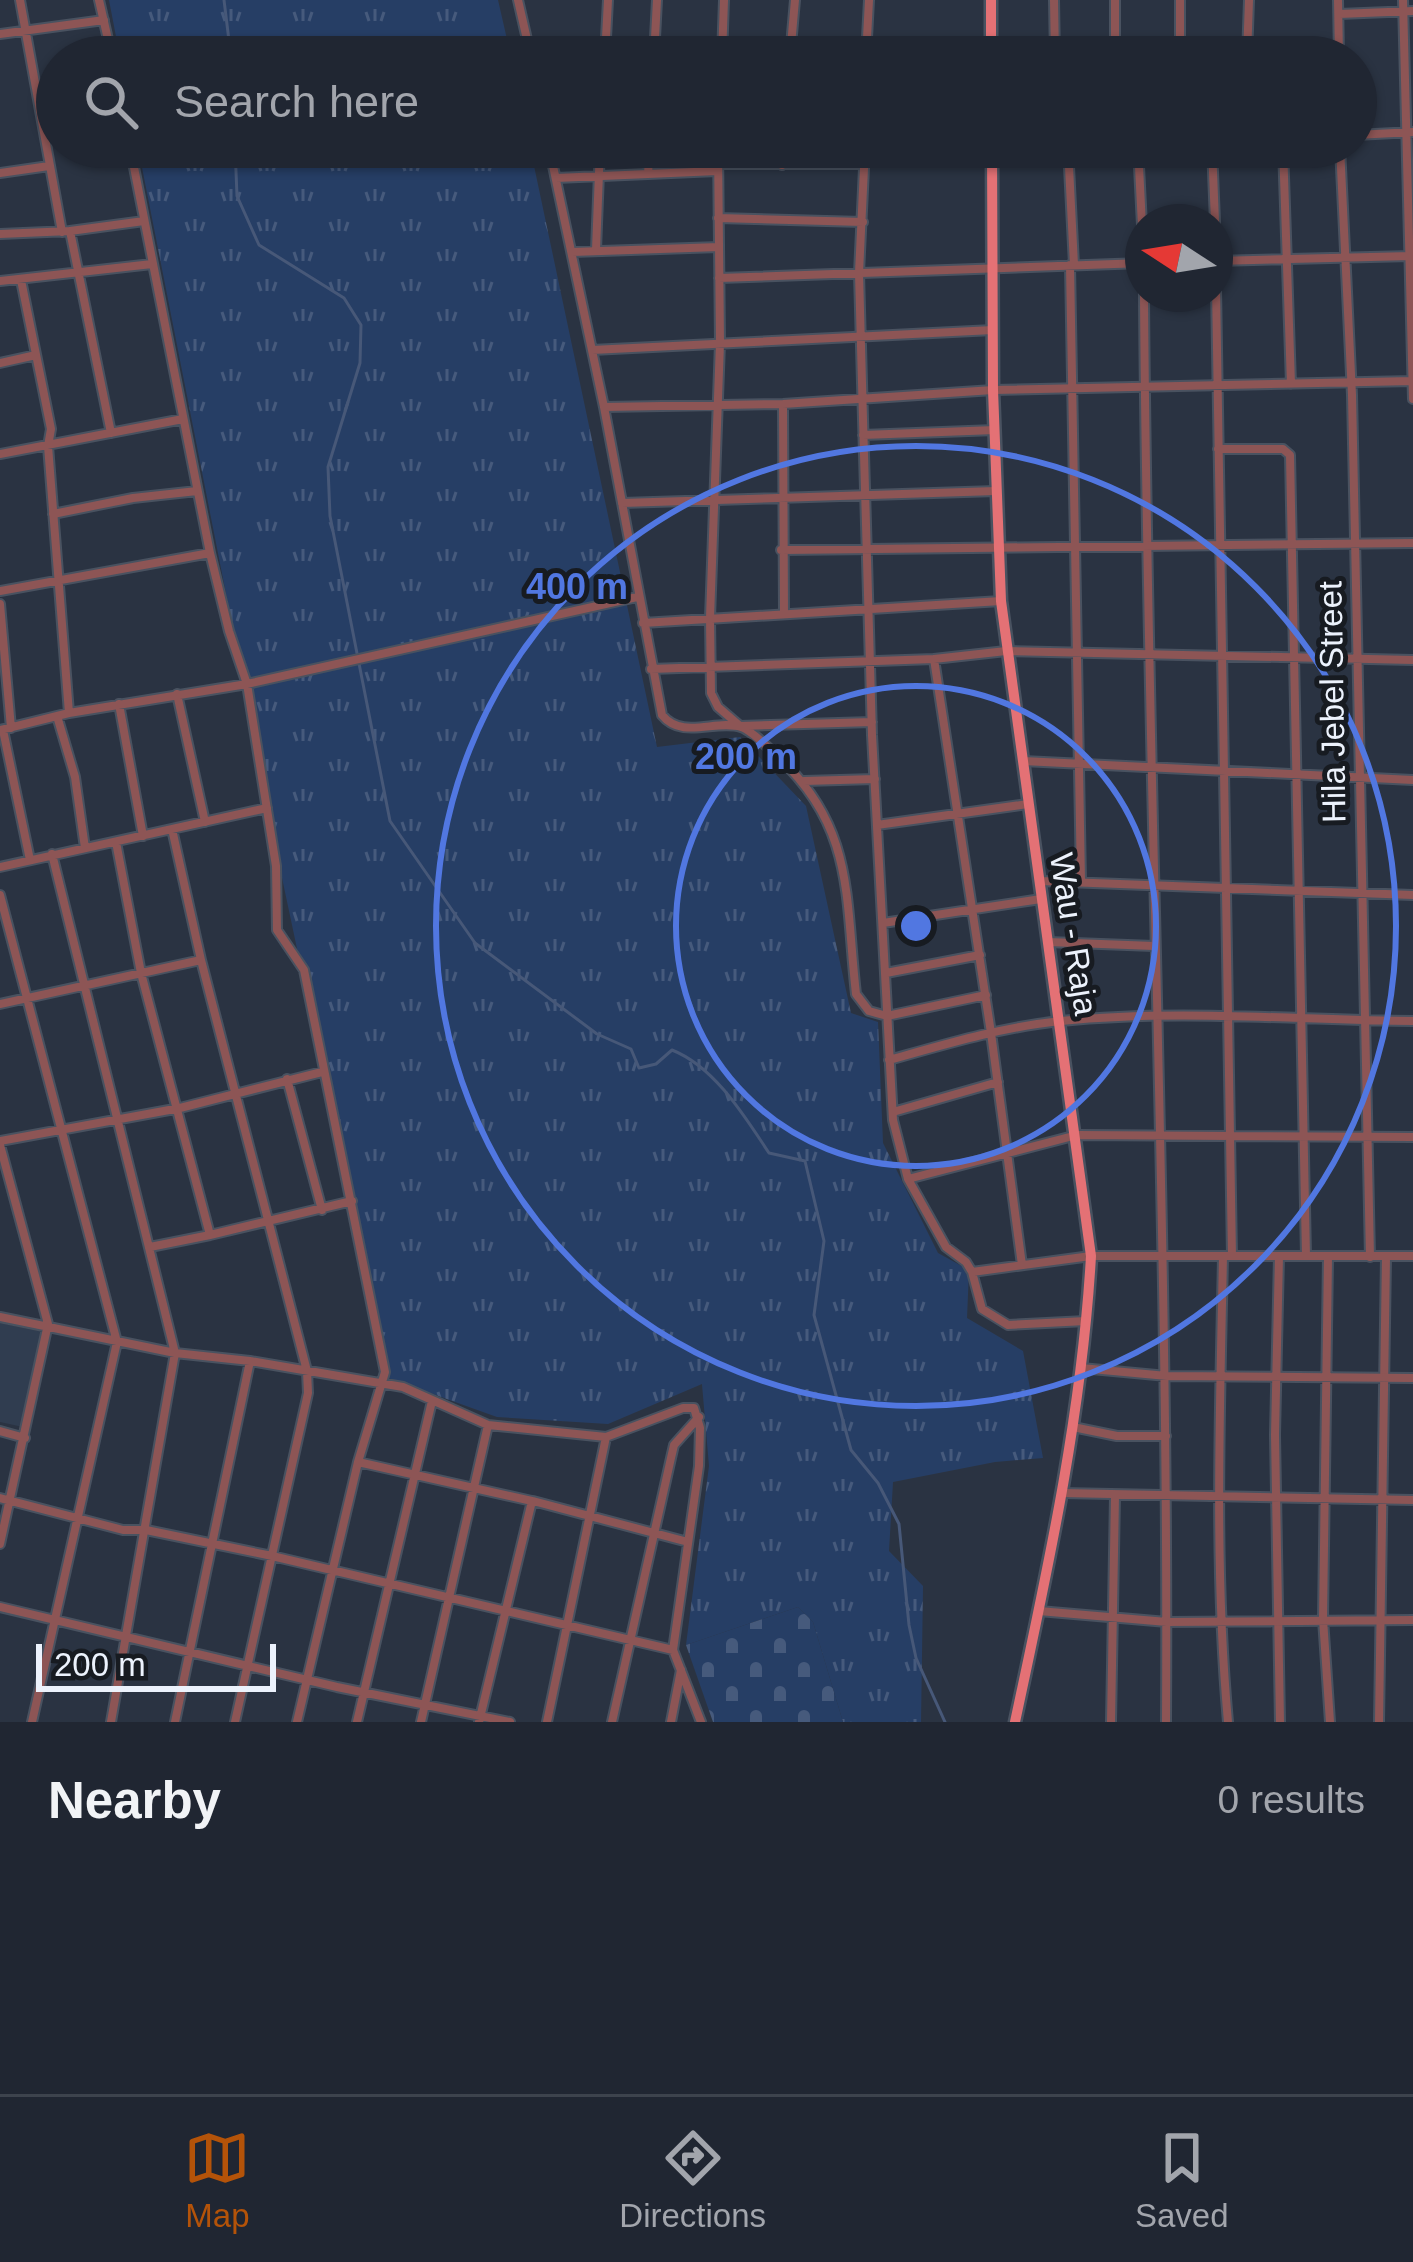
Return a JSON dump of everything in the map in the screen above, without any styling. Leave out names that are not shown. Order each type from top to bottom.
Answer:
[{"type":"main road","points":[[988,0],[990,36]]},
{"type":"main road","name":"Wau - Raja","points":[[992,168],[995,491],[1001,601],[1091,1256],[1073,1427],[1015,1722]]},
{"type":"street","points":[[20,0],[36,90]]},
{"type":"street","points":[[99,0],[107,36]]},
{"type":"street","points":[[518,0],[526,36]]},
{"type":"street","points":[[606,36],[608,0]]},
{"type":"street","points":[[655,36],[658,0]]},
{"type":"street","points":[[723,36],[724,0]]},
{"type":"street","points":[[792,36],[795,0]]},
{"type":"street","points":[[867,36],[868,0]]},
{"type":"street","points":[[1054,0],[1055,36]]},
{"type":"street","points":[[1115,0],[1115,36]]},
{"type":"street","points":[[1180,0],[1180,36]]},
{"type":"street","points":[[1248,36],[1249,0]]},
{"type":"street","points":[[1338,0],[1339,36]]},
{"type":"street","points":[[1403,0],[1408,11],[1413,399]]},
{"type":"street","points":[[1339,14],[1408,11]]},
{"type":"street","points":[[0,34],[104,20]]},
{"type":"street","points":[[1377,134],[1409,133]]},
{"type":"street","points":[[0,173],[36,168]]},
{"type":"street","points":[[50,168],[79,274],[111,433]]},
{"type":"street","points":[[134,168],[197,491],[229,631],[247,684],[276,866],[277,930],[304,970],[386,1372],[358,1462],[297,1722]]},
{"type":"street","points":[[554,168],[604,407],[658,703],[669,723],[707,728],[872,722]]},
{"type":"street","points":[[596,250],[598,168]]},
{"type":"street","points":[[648,168],[648,173]]},
{"type":"street","points":[[556,178],[706,168]]},
{"type":"street","points":[[717,168],[720,343],[711,693],[718,707],[805,781],[822,806],[845,878],[856,994],[869,1011],[887,1016],[986,995]]},
{"type":"street","points":[[865,168],[859,273],[868,610],[892,1112],[898,1149],[908,1179],[946,1247],[972,1272],[982,1309],[1008,1324],[1087,1322]]},
{"type":"street","points":[[1069,168],[1081,881]]},
{"type":"street","points":[[1139,168],[1141,204]]},
{"type":"street","points":[[1214,168],[1214,204]]},
{"type":"street","points":[[1283,168],[1292,383]]},
{"type":"street","name":"Hila Jebel Street","points":[[1341,168],[1351,382],[1370,1257]]},
{"type":"street","points":[[718,218],[862,223]]},
{"type":"street","points":[[0,234],[144,221]]},
{"type":"street","points":[[572,252],[719,248]]},
{"type":"street","points":[[1233,261],[1411,256]]},
{"type":"street","points":[[0,281],[152,263]]},
{"type":"street","points":[[719,278],[1125,264]]},
{"type":"street","points":[[21,280],[51,429],[48,446],[69,712]]},
{"type":"street","points":[[1144,312],[1147,655],[1167,1376],[1166,1722]]},
{"type":"street","points":[[1216,312],[1229,1134],[1219,1498],[1228,1722]]},
{"type":"street","points":[[592,350],[994,330]]},
{"type":"street","points":[[0,363],[36,355]]},
{"type":"street","points":[[604,407],[783,404],[993,389],[1413,381]]},
{"type":"street","points":[[783,404],[784,612]]},
{"type":"street","points":[[0,454],[183,419]]},
{"type":"street","points":[[863,435],[994,430]]},
{"type":"street","points":[[1218,449],[1287,451],[1306,1256]]},
{"type":"street","points":[[53,514],[197,491]]},
{"type":"street","points":[[622,503],[995,491]]},
{"type":"street","points":[[781,550],[1413,543]]},
{"type":"street","points":[[0,591],[211,553]]},
{"type":"street","points":[[5,729],[69,712],[247,684],[638,597]]},
{"type":"street","points":[[643,622],[1001,601]]},
{"type":"street","points":[[0,604],[5,729],[30,860]]},
{"type":"street","points":[[651,669],[934,659],[1006,651],[1413,659]]},
{"type":"street","points":[[934,659],[992,1033],[1022,1265]]},
{"type":"street","points":[[177,694],[205,822]]},
{"type":"street","points":[[119,704],[143,836]]},
{"type":"street","points":[[57,716],[74,777],[85,848]]},
{"type":"street","points":[[1022,760],[1413,780]]},
{"type":"street","points":[[805,781],[875,779]]},
{"type":"street","points":[[878,825],[1028,804]]},
{"type":"street","points":[[0,867],[267,808]]},
{"type":"street","points":[[172,829],[234,1094],[272,1222],[307,1370],[306,1415],[235,1722]]},
{"type":"street","points":[[116,842],[142,973],[210,1235]]},
{"type":"street","points":[[52,854],[175,1353],[111,1722]]},
{"type":"street","points":[[1039,880],[1413,895]]},
{"type":"street","points":[[0,895],[117,1342],[32,1722]]},
{"type":"street","points":[[883,923],[1041,899]]},
{"type":"street","points":[[1047,942],[1154,946]]},
{"type":"street","points":[[886,973],[980,955]]},
{"type":"street","points":[[0,1004],[201,960]]},
{"type":"street","points":[[890,1060],[992,1033],[1061,1021],[1413,1022]]},
{"type":"street","points":[[0,1544],[5,1499],[26,1438],[48,1324],[0,1143],[180,1108],[322,1072]]},
{"type":"street","points":[[287,1079],[322,1210]]},
{"type":"street","points":[[892,1112],[998,1082]]},
{"type":"street","points":[[908,1179],[1077,1135],[1413,1138]]},
{"type":"street","points":[[150,1247],[352,1202]]},
{"type":"street","points":[[972,1272],[1091,1256],[1413,1256]]},
{"type":"street","points":[[1280,1256],[1275,1498],[1280,1722]]},
{"type":"street","points":[[1328,1256],[1323,1619],[1330,1722]]},
{"type":"street","points":[[1379,1722],[1386,1256]]},
{"type":"street","points":[[0,1317],[175,1353],[403,1388],[488,1425],[606,1437],[683,1408],[697,1410],[699,1466],[673,1650],[701,1722]]},
{"type":"street","points":[[175,1722],[250,1361]]},
{"type":"street","points":[[1081,1368],[1167,1376],[1413,1378]]},
{"type":"street","points":[[357,1722],[432,1401]]},
{"type":"street","points":[[612,1722],[674,1445],[699,1417]]},
{"type":"street","points":[[421,1722],[488,1425]]},
{"type":"street","points":[[1073,1427],[1117,1436],[1166,1436]]},
{"type":"street","points":[[0,1431],[26,1438]]},
{"type":"street","points":[[547,1722],[606,1437]]},
{"type":"street","points":[[358,1462],[688,1542]]},
{"type":"street","points":[[1062,1493],[1413,1500]]},
{"type":"street","points":[[1111,1722],[1115,1496]]},
{"type":"street","points":[[5,1499],[78,1520],[272,1556],[673,1650]]},
{"type":"street","points":[[480,1719],[532,1501]]},
{"type":"street","points":[[0,1607],[509,1722]]},
{"type":"street","points":[[1039,1611],[1167,1622],[1413,1620]]},
{"type":"street","points":[[670,1722],[681,1670]]},
{"type":"shaded area","points":[[0,1323],[43,1332],[23,1427],[0,1422]]},
{"type":"green space","points":[[109,0],[498,0],[506,36],[116,36]]},
{"type":"green space","points":[[142,168],[534,168],[657,747],[740,737],[806,806],[851,1013],[878,1022],[883,1143],[938,1253],[969,1270],[967,1318],[1023,1351],[1043,1458],[995,1462],[893,1482],[889,1551],[923,1586],[921,1722],[843,1722],[813,1622],[798,1607],[686,1645],[709,1466],[702,1384],[608,1424],[497,1417],[388,1378],[281,873]]},
{"type":"green space","points":[[798,1607],[813,1622],[843,1722],[713,1722],[686,1645]]},
{"type":"waterway","points":[[224,0],[228,36]]},
{"type":"waterway","points":[[236,168],[237,196],[259,245],[344,298],[361,325],[360,363],[328,467],[330,516],[390,821],[475,943],[597,1034],[631,1049],[639,1068],[656,1064],[672,1050],[688,1058],[728,1094],[769,1153],[805,1161],[824,1241],[814,1315],[851,1450],[878,1483],[899,1524],[916,1658],[945,1722]]}]
